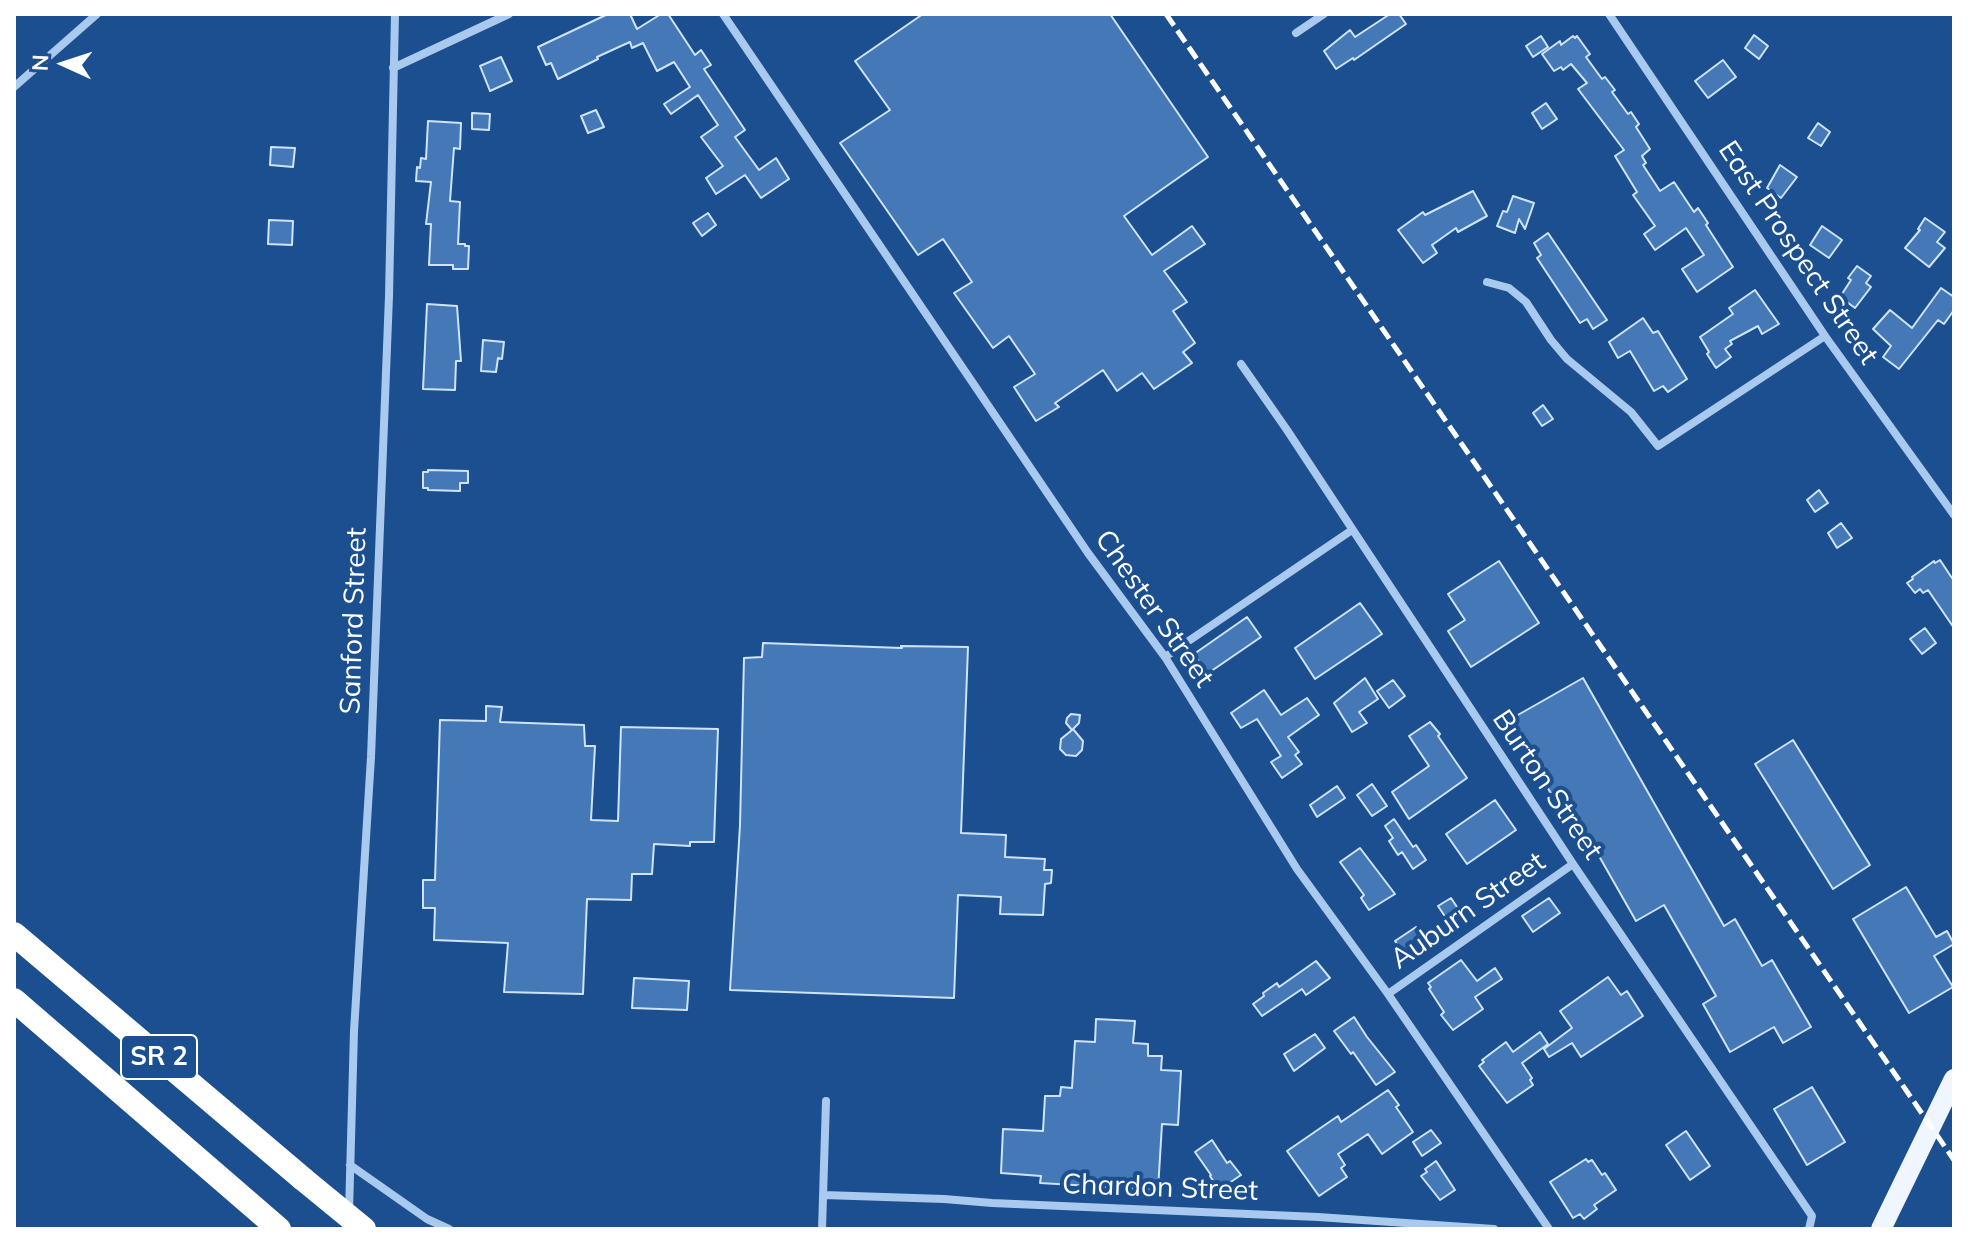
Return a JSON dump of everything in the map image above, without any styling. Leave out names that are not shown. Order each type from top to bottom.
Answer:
[{"type":"highway","name":"SR 2","points":[[14,934],[364,1229]]},
{"type":"highway","name":"SR 2","points":[[14,1000],[279,1229]]},
{"type":"main road","points":[[1881,1229],[1954,1079]]},
{"type":"street","points":[[14,87],[97,14]]},
{"type":"street","name":"Sanford Street","points":[[348,1229],[354,1031],[372,743],[389,296],[395,14]]},
{"type":"street","points":[[393,68],[509,14]]},
{"type":"street","name":"Chester Street","points":[[723,14],[1088,553],[1165,657],[1297,869],[1388,994],[1549,1229]]},
{"type":"street","points":[[1296,33],[1324,14]]},
{"type":"street","name":"East Prospect Street","points":[[1609,14],[1825,336],[1954,515]]},
{"type":"street","points":[[1487,282],[1509,288],[1526,302],[1567,359],[1631,412],[1658,446],[1825,336]]},
{"type":"street","name":"Burton Street","points":[[1241,364],[1573,864],[1812,1216],[1809,1229]]},
{"type":"street","points":[[1165,657],[1352,530]]},
{"type":"street","name":"Auburn Street","points":[[1388,994],[1573,864]]},
{"type":"street","points":[[822,1229],[826,1101]]},
{"type":"street","points":[[350,1165],[427,1219],[449,1229]]},
{"type":"street","name":"Chardon Street","points":[[824,1195],[1302,1216],[1494,1229]]},
{"type":"building","points":[[608,14],[630,14],[637,29],[661,14],[668,14],[695,55],[701,50],[711,65],[704,69],[745,130],[735,137],[759,170],[776,158],[789,179],[761,198],[745,175],[716,194],[706,178],[723,166],[701,137],[718,125],[698,95],[671,114],[664,104],[690,87],[674,62],[657,71],[643,43],[632,48],[630,42],[558,79],[551,63],[546,65],[538,47]]},
{"type":"building","points":[[923,14],[1110,14],[1208,157],[1124,216],[1152,255],[1192,226],[1205,244],[1164,271],[1187,302],[1173,311],[1195,343],[1183,352],[1192,363],[1154,389],[1142,373],[1117,391],[1103,370],[1055,403],[1059,407],[1036,421],[1014,387],[1035,374],[1009,336],[993,348],[954,293],[972,282],[943,239],[918,255],[840,143],[890,110],[855,61]]},
{"type":"building","points":[[1390,14],[1399,14],[1406,24],[1336,69],[1324,51],[1350,30],[1355,37]]},
{"type":"building","points":[[1754,35],[1768,46],[1759,59],[1745,48]]},
{"type":"building","points":[[1541,36],[1548,47],[1533,57],[1526,46]]},
{"type":"building","points":[[1577,36],[1590,54],[1586,57],[1602,79],[1605,77],[1615,90],[1612,92],[1639,124],[1636,127],[1650,149],[1642,156],[1646,163],[1643,165],[1660,191],[1674,182],[1694,212],[1698,208],[1733,267],[1697,292],[1682,269],[1704,255],[1686,228],[1655,250],[1644,234],[1655,226],[1633,195],[1637,192],[1615,156],[1624,150],[1578,89],[1587,83],[1571,64],[1563,70],[1561,67],[1554,71],[1542,54]]},
{"type":"building","points":[[501,57],[512,81],[490,91],[480,66]]},
{"type":"building","points":[[1723,60],[1736,77],[1708,98],[1695,81]]},
{"type":"building","points":[[1546,103],[1557,119],[1542,129],[1532,113]]},
{"type":"building","points":[[596,110],[604,127],[588,133],[581,116]]},
{"type":"building","points":[[472,113],[490,114],[489,130],[472,129]]},
{"type":"building","points":[[428,121],[461,123],[460,149],[454,148],[450,201],[460,202],[458,244],[469,246],[468,269],[453,269],[453,265],[429,265],[431,224],[426,224],[431,182],[416,181],[421,158],[426,159]]},
{"type":"building","points":[[1818,123],[1830,132],[1821,146],[1808,138]]},
{"type":"building","points":[[271,147],[295,148],[293,167],[270,165]]},
{"type":"building","points":[[1780,165],[1797,177],[1781,198],[1767,188]]},
{"type":"building","points":[[1473,191],[1487,216],[1458,232],[1456,228],[1432,245],[1437,253],[1423,263],[1398,230],[1423,212],[1425,215]]},
{"type":"building","points":[[1513,196],[1534,203],[1525,229],[1519,219],[1515,233],[1497,226]]},
{"type":"building","points":[[708,213],[716,225],[702,236],[693,223]]},
{"type":"building","points":[[1925,218],[1945,232],[1937,242],[1945,248],[1929,267],[1905,248],[1920,230]]},
{"type":"building","points":[[269,220],[293,221],[292,245],[268,244]]},
{"type":"building","points":[[1822,226],[1842,240],[1829,258],[1810,245]]},
{"type":"building","points":[[1548,233],[1607,320],[1593,329],[1587,319],[1580,323],[1537,258],[1541,255],[1534,243]]},
{"type":"building","points":[[1857,266],[1871,276],[1866,283],[1871,287],[1855,308],[1840,297]]},
{"type":"building","points":[[1941,288],[1954,297],[1954,310],[1944,324],[1938,320],[1899,369],[1883,357],[1891,346],[1873,329],[1890,310],[1912,328]]},
{"type":"building","points":[[1755,290],[1779,324],[1762,334],[1758,326],[1730,341],[1732,344],[1725,349],[1731,357],[1716,368],[1700,337],[1733,314],[1729,308]]},
{"type":"building","points":[[427,304],[457,306],[461,361],[456,361],[455,390],[423,389]]},
{"type":"building","points":[[1643,318],[1653,333],[1658,331],[1687,379],[1668,392],[1663,386],[1654,391],[1630,351],[1618,358],[1609,342]]},
{"type":"building","points":[[483,340],[504,342],[502,359],[498,358],[496,372],[481,371]]},
{"type":"building","points":[[1543,405],[1553,419],[1542,426],[1533,413]]},
{"type":"building","points":[[468,471],[468,483],[460,483],[460,491],[428,490],[423,488],[423,472]]},
{"type":"building","points":[[1819,490],[1828,503],[1815,512],[1807,500]]},
{"type":"building","points":[[1841,523],[1852,538],[1837,548],[1828,533]]},
{"type":"building","points":[[1940,560],[1954,581],[1954,628],[1928,590],[1923,593],[1920,589],[1915,593],[1907,583],[1934,561]]},
{"type":"building","points":[[1499,561],[1539,623],[1471,667],[1448,631],[1465,620],[1448,594]]},
{"type":"building","points":[[1360,603],[1382,634],[1315,679],[1295,648]]},
{"type":"building","points":[[1247,617],[1261,637],[1207,674],[1194,654]]},
{"type":"building","points":[[1925,628],[1936,643],[1922,654],[1910,639]]},
{"type":"building","points":[[763,643],[968,647],[961,833],[1006,835],[1005,857],[1045,859],[1044,870],[1052,870],[1051,883],[1045,884],[1043,915],[1000,914],[1001,897],[958,895],[954,998],[730,990],[740,825],[744,658],[762,657]]},
{"type":"building","points":[[1365,678],[1378,699],[1359,712],[1367,723],[1352,732],[1334,703]]},
{"type":"building","points":[[1583,678],[1724,926],[1735,919],[1762,966],[1772,960],[1811,1027],[1783,1043],[1774,1027],[1730,1052],[1703,1004],[1716,996],[1664,905],[1636,921],[1595,849],[1586,855],[1509,720]]},
{"type":"building","points":[[1393,680],[1405,696],[1389,708],[1377,691]]},
{"type":"building","points":[[1264,690],[1281,715],[1307,698],[1319,715],[1288,737],[1299,752],[1295,755],[1302,764],[1282,778],[1271,762],[1281,756],[1257,719],[1241,728],[1231,713]]},
{"type":"building","points":[[486,706],[502,707],[500,722],[584,725],[585,746],[595,746],[591,820],[618,821],[621,727],[718,729],[714,842],[690,842],[690,846],[654,844],[652,874],[632,874],[631,900],[587,899],[583,994],[504,992],[508,943],[434,940],[435,908],[423,908],[423,880],[435,880],[440,720],[486,721]]},
{"type":"building","points":[[1071,714],[1080,715],[1079,723],[1073,729],[1083,741],[1082,750],[1076,756],[1066,755],[1060,749],[1061,739],[1072,730],[1066,723]]},
{"type":"building","points":[[1430,722],[1467,778],[1409,819],[1392,792],[1429,766],[1409,736]]},
{"type":"building","points":[[1793,740],[1870,865],[1833,889],[1755,764]]},
{"type":"building","points":[[1372,784],[1387,806],[1372,816],[1357,795]]},
{"type":"building","points":[[1337,786],[1345,798],[1317,817],[1310,805]]},
{"type":"building","points":[[1495,800],[1516,830],[1467,864],[1446,834]]},
{"type":"building","points":[[1394,819],[1426,860],[1413,869],[1402,852],[1398,855],[1389,841],[1393,838],[1385,826]]},
{"type":"building","points":[[1360,848],[1395,894],[1369,910],[1361,898],[1364,895],[1340,862]]},
{"type":"building","points":[[1906,887],[1936,937],[1947,931],[1954,944],[1934,956],[1953,987],[1909,1013],[1853,919]]},
{"type":"building","points":[[1451,898],[1463,916],[1450,924],[1438,906]]},
{"type":"building","points":[[1549,898],[1560,913],[1533,932],[1522,916]]},
{"type":"building","points":[[1416,927],[1427,942],[1402,963],[1394,952],[1400,948],[1395,941]]},
{"type":"building","points":[[1461,960],[1477,981],[1495,968],[1502,979],[1475,997],[1483,1009],[1453,1030],[1441,1015],[1444,1012],[1428,983]]},
{"type":"building","points":[[1316,961],[1330,978],[1306,995],[1302,989],[1262,1016],[1253,1004],[1264,996],[1263,993],[1277,983],[1279,987]]},
{"type":"building","points":[[1608,977],[1621,995],[1627,991],[1643,1016],[1581,1057],[1572,1043],[1549,1057],[1544,1049],[1572,1028],[1560,1011]]},
{"type":"building","points":[[634,978],[689,981],[687,1010],[632,1008]]},
{"type":"building","points":[[1354,1017],[1395,1072],[1376,1085],[1334,1031]]},
{"type":"building","points":[[1096,1019],[1135,1021],[1133,1043],[1148,1044],[1148,1056],[1162,1056],[1161,1070],[1181,1071],[1178,1125],[1162,1124],[1158,1190],[1040,1183],[1041,1176],[1001,1173],[1003,1129],[1043,1131],[1045,1096],[1060,1096],[1061,1087],[1072,1088],[1075,1041],[1095,1042]]},
{"type":"building","points":[[1540,1032],[1548,1044],[1522,1063],[1533,1085],[1507,1103],[1479,1066],[1484,1062],[1482,1060],[1506,1042],[1513,1052]]},
{"type":"building","points":[[1315,1034],[1325,1048],[1294,1071],[1284,1054]]},
{"type":"building","points":[[1812,1087],[1845,1142],[1807,1165],[1774,1109]]},
{"type":"building","points":[[1388,1090],[1413,1132],[1382,1154],[1368,1134],[1338,1154],[1345,1165],[1341,1168],[1347,1177],[1319,1196],[1287,1151],[1338,1116],[1341,1122]]},
{"type":"building","points":[[1431,1130],[1441,1143],[1422,1156],[1413,1142]]},
{"type":"building","points":[[1686,1131],[1710,1166],[1690,1180],[1666,1145]]},
{"type":"building","points":[[1212,1140],[1227,1163],[1230,1161],[1241,1175],[1219,1190],[1195,1152]]},
{"type":"building","points":[[1586,1159],[1588,1162],[1592,1160],[1602,1175],[1605,1173],[1616,1190],[1594,1205],[1597,1209],[1584,1219],[1580,1214],[1573,1218],[1550,1182]]},
{"type":"building","points":[[1436,1161],[1455,1190],[1440,1200],[1421,1176]]},
{"type":"railway","points":[[1166,14],[1954,1160]]}]
